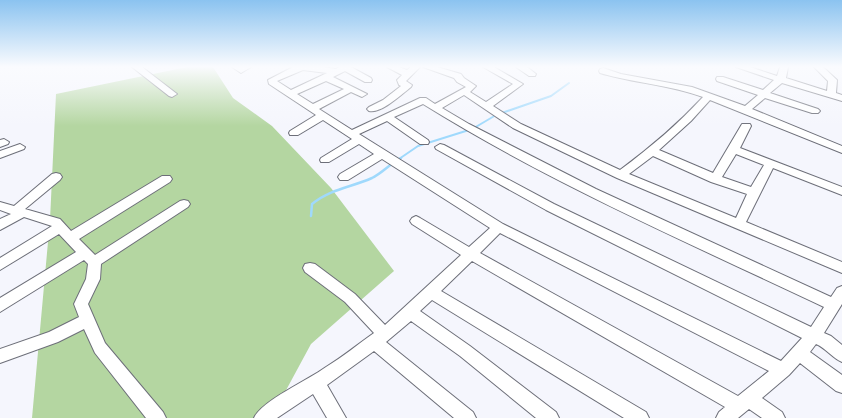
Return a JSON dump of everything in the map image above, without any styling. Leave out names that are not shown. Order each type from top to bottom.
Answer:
[{"type":"street","points":[[162,87],[172,94]]},
{"type":"street","points":[[279,87],[391,160],[499,227],[783,370]]},
{"type":"street","points":[[291,94],[308,87]]},
{"type":"street","points":[[346,87],[351,89],[372,109],[424,142]]},
{"type":"street","points":[[372,109],[386,102],[406,87]]},
{"type":"street","points":[[436,107],[472,87]]},
{"type":"street","points":[[487,106],[517,87]]},
{"type":"street","points":[[677,87],[690,89],[710,96],[842,150]]},
{"type":"street","points":[[742,87],[815,111]]},
{"type":"street","points":[[746,110],[772,87]]},
{"type":"street","points":[[806,87],[842,98]]},
{"type":"street","points":[[831,94],[832,87]]},
{"type":"street","points":[[312,108],[351,89]]},
{"type":"street","points":[[463,92],[517,126],[621,175],[842,268]]},
{"type":"street","points":[[621,175],[652,151],[688,119],[710,96]]},
{"type":"street","points":[[325,160],[356,137],[386,118],[423,100],[469,128],[592,192],[838,298],[814,336],[783,370],[724,418]]},
{"type":"street","points":[[294,133],[324,116]]},
{"type":"street","points":[[715,179],[734,149],[746,126]]},
{"type":"street","points":[[0,155],[20,147]]},
{"type":"street","points":[[440,147],[550,207],[826,341],[842,355]]},
{"type":"street","points":[[734,149],[842,191]]},
{"type":"street","points":[[652,151],[673,162],[715,179],[754,192]]},
{"type":"street","points":[[344,177],[391,160]]},
{"type":"street","points":[[739,224],[770,163]]},
{"type":"street","points":[[0,225],[19,212],[56,177]]},
{"type":"street","points":[[0,265],[65,233],[166,179]]},
{"type":"street","points":[[0,306],[184,204]]},
{"type":"street","points":[[0,206],[56,222],[89,257],[96,267],[94,280],[81,304],[100,348],[157,418]]},
{"type":"street","points":[[416,221],[470,254],[743,402],[776,418]]},
{"type":"street","points":[[263,418],[316,383],[379,338],[410,312],[499,227]]},
{"type":"street","points":[[310,268],[350,298],[363,310],[379,338],[467,418]]},
{"type":"street","points":[[431,292],[640,418]]},
{"type":"street","points":[[410,312],[465,351],[550,418]]},
{"type":"street","points":[[0,356],[53,337],[88,320]]},
{"type":"street","points":[[799,353],[842,385]]},
{"type":"street","points":[[316,383],[337,418]]},
{"type":"green space","points":[[92,87],[226,87],[233,98],[272,126],[331,188],[394,271],[311,344],[271,418],[32,418],[50,220],[56,94]]},
{"type":"waterway","points":[[474,128],[496,115],[551,96],[564,87]]},
{"type":"waterway","points":[[399,159],[418,146],[469,130]]},
{"type":"waterway","points":[[311,216],[312,204],[319,199],[372,178],[393,163]]}]
